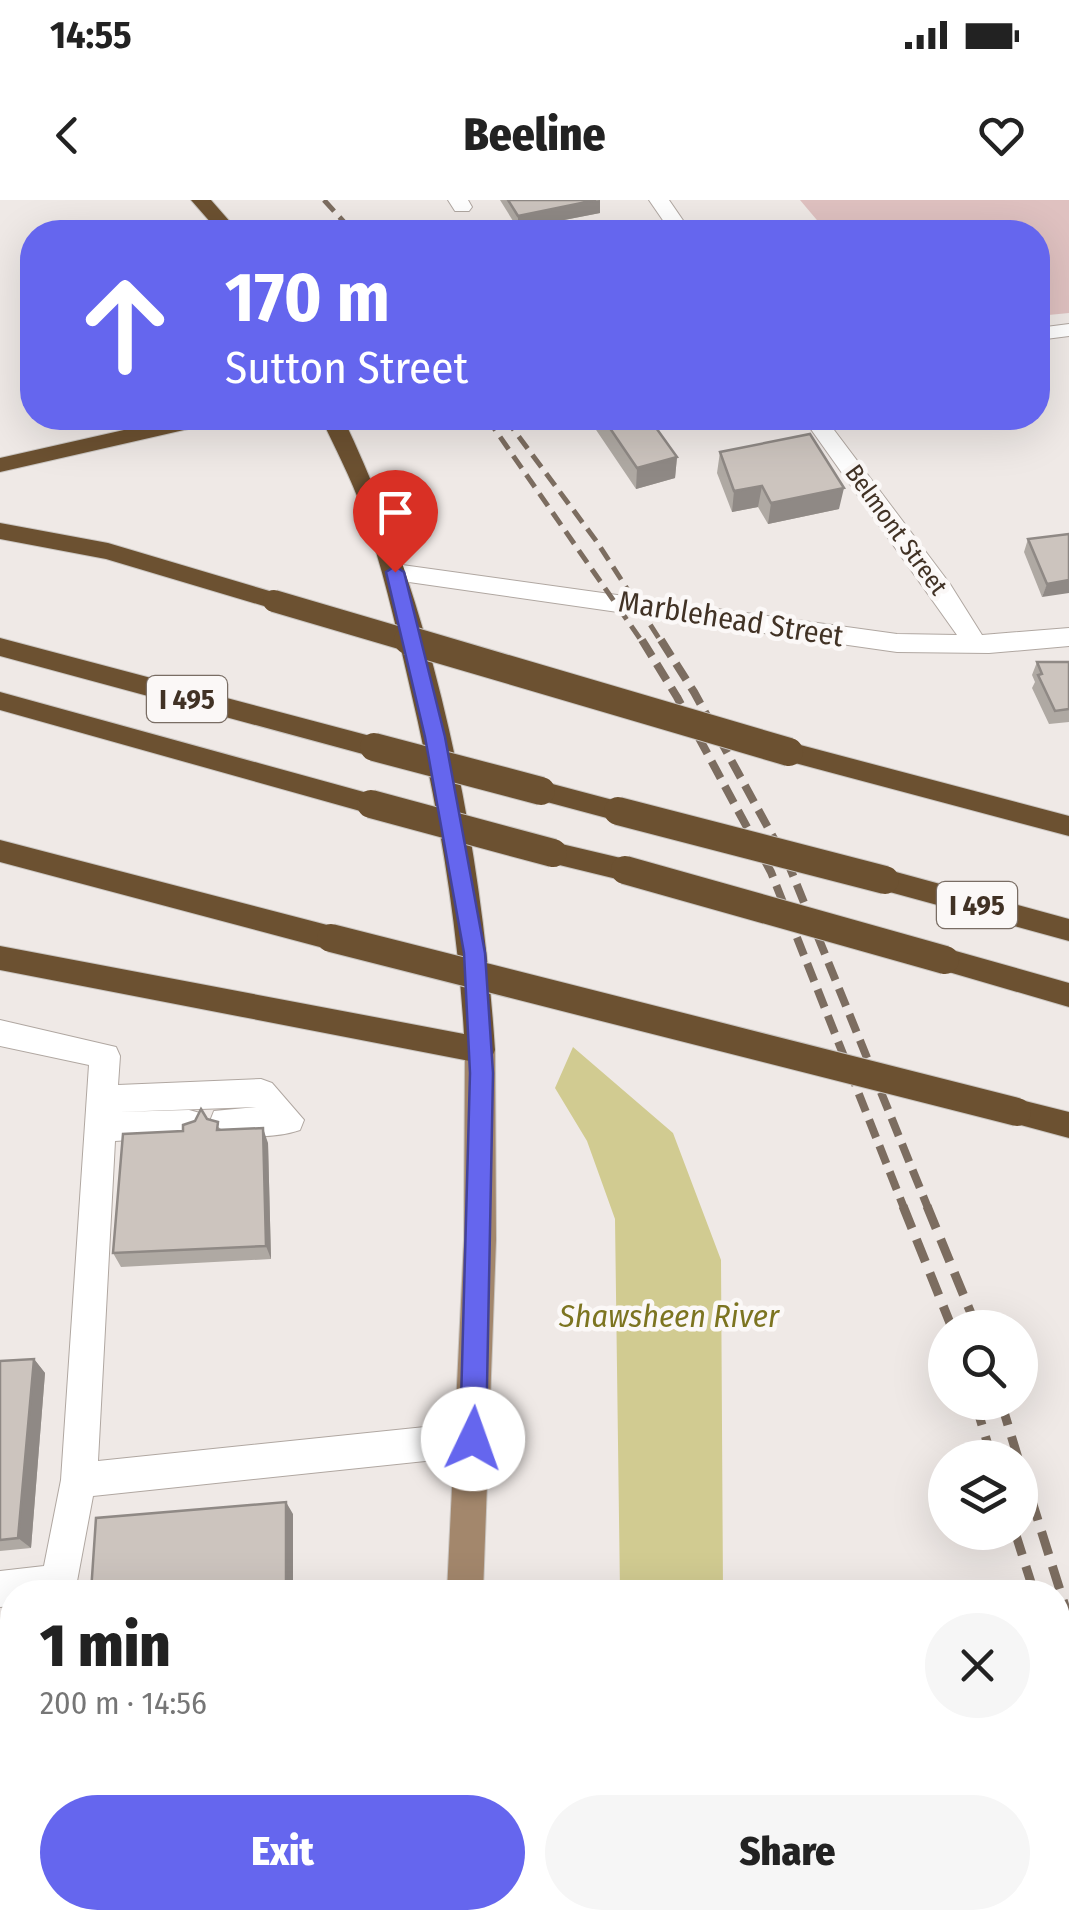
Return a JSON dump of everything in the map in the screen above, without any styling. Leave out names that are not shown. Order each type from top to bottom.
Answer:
[{"type":"highway","points":[[200,200],[218,220]]},
{"type":"highway","points":[[100,443],[130,430]]},
{"type":"highway","points":[[0,466],[155,430]]},
{"type":"highway","points":[[0,958],[480,1050],[474,953],[461,861],[419,671],[395,572],[372,505],[338,430]]},
{"type":"highway","points":[[0,531],[108,551],[788,752],[1069,826]]},
{"type":"highway","name":"I 495","points":[[0,647],[1069,930]]},
{"type":"highway","name":"I 495","points":[[0,701],[1069,994]]},
{"type":"highway","points":[[0,852],[1069,1126]]},
{"type":"main road","points":[[466,1580],[480,1240],[480,1050]]},
{"type":"street","name":"Belmont Street","points":[[823,430],[941,590],[975,644]]},
{"type":"street","name":"Marblehead Street","points":[[395,572],[897,642],[975,644],[1069,637]]},
{"type":"street","points":[[0,1033],[105,1056],[80,1480],[60,1580]]},
{"type":"street","points":[[101,1114],[261,1092],[289,1120],[226,1121]]},
{"type":"street","points":[[101,1114],[189,1123]]},
{"type":"street","points":[[80,1480],[473,1439]]},
{"type":"shaded area","points":[[800,200],[1069,200],[1069,313],[1050,315],[1050,220],[817,220]]},
{"type":"water","name":"Shawsheen River","points":[[573,1047],[673,1133],[721,1260],[723,1580],[620,1580],[615,1219],[587,1141],[555,1088]]},
{"type":"building","points":[[508,200],[596,200],[518,216]]},
{"type":"building","points":[[611,430],[658,430],[677,457],[637,468]]},
{"type":"building","points":[[810,434],[844,488],[771,503],[762,486],[734,491],[720,452]]},
{"type":"building","points":[[1069,534],[1069,580],[1047,584],[1028,539]]},
{"type":"building","points":[[1037,662],[1069,662],[1069,709],[1055,711],[1038,675],[1042,674]]},
{"type":"building","points":[[201,1109],[207,1119],[218,1122],[217,1130],[263,1128],[266,1246],[113,1253],[123,1134],[183,1131],[183,1125],[195,1121]]},
{"type":"building","points":[[34,1359],[18,1538],[0,1540],[0,1361]]},
{"type":"building","points":[[286,1502],[286,1580],[92,1580],[96,1518]]},
{"type":"railway","points":[[324,200],[342,220]]},
{"type":"railway","points":[[495,430],[643,643]]},
{"type":"railway","points":[[514,430],[597,542],[662,643]]},
{"type":"railway","points":[[642,640],[771,872],[904,1208]]},
{"type":"railway","points":[[661,640],[694,692],[790,868],[928,1208]]},
{"type":"railway","points":[[903,1206],[945,1310]]},
{"type":"railway","points":[[927,1206],[970,1310]]},
{"type":"railway","points":[[980,1420],[987,1440]]},
{"type":"railway","points":[[1006,1420],[1013,1440]]},
{"type":"railway","points":[[1038,1520],[1057,1580]]},
{"type":"railway","points":[[1021,1550],[1030,1580]]},
{"type":"route","points":[[395,572],[461,861],[474,953],[482,1073],[473,1439]]}]
